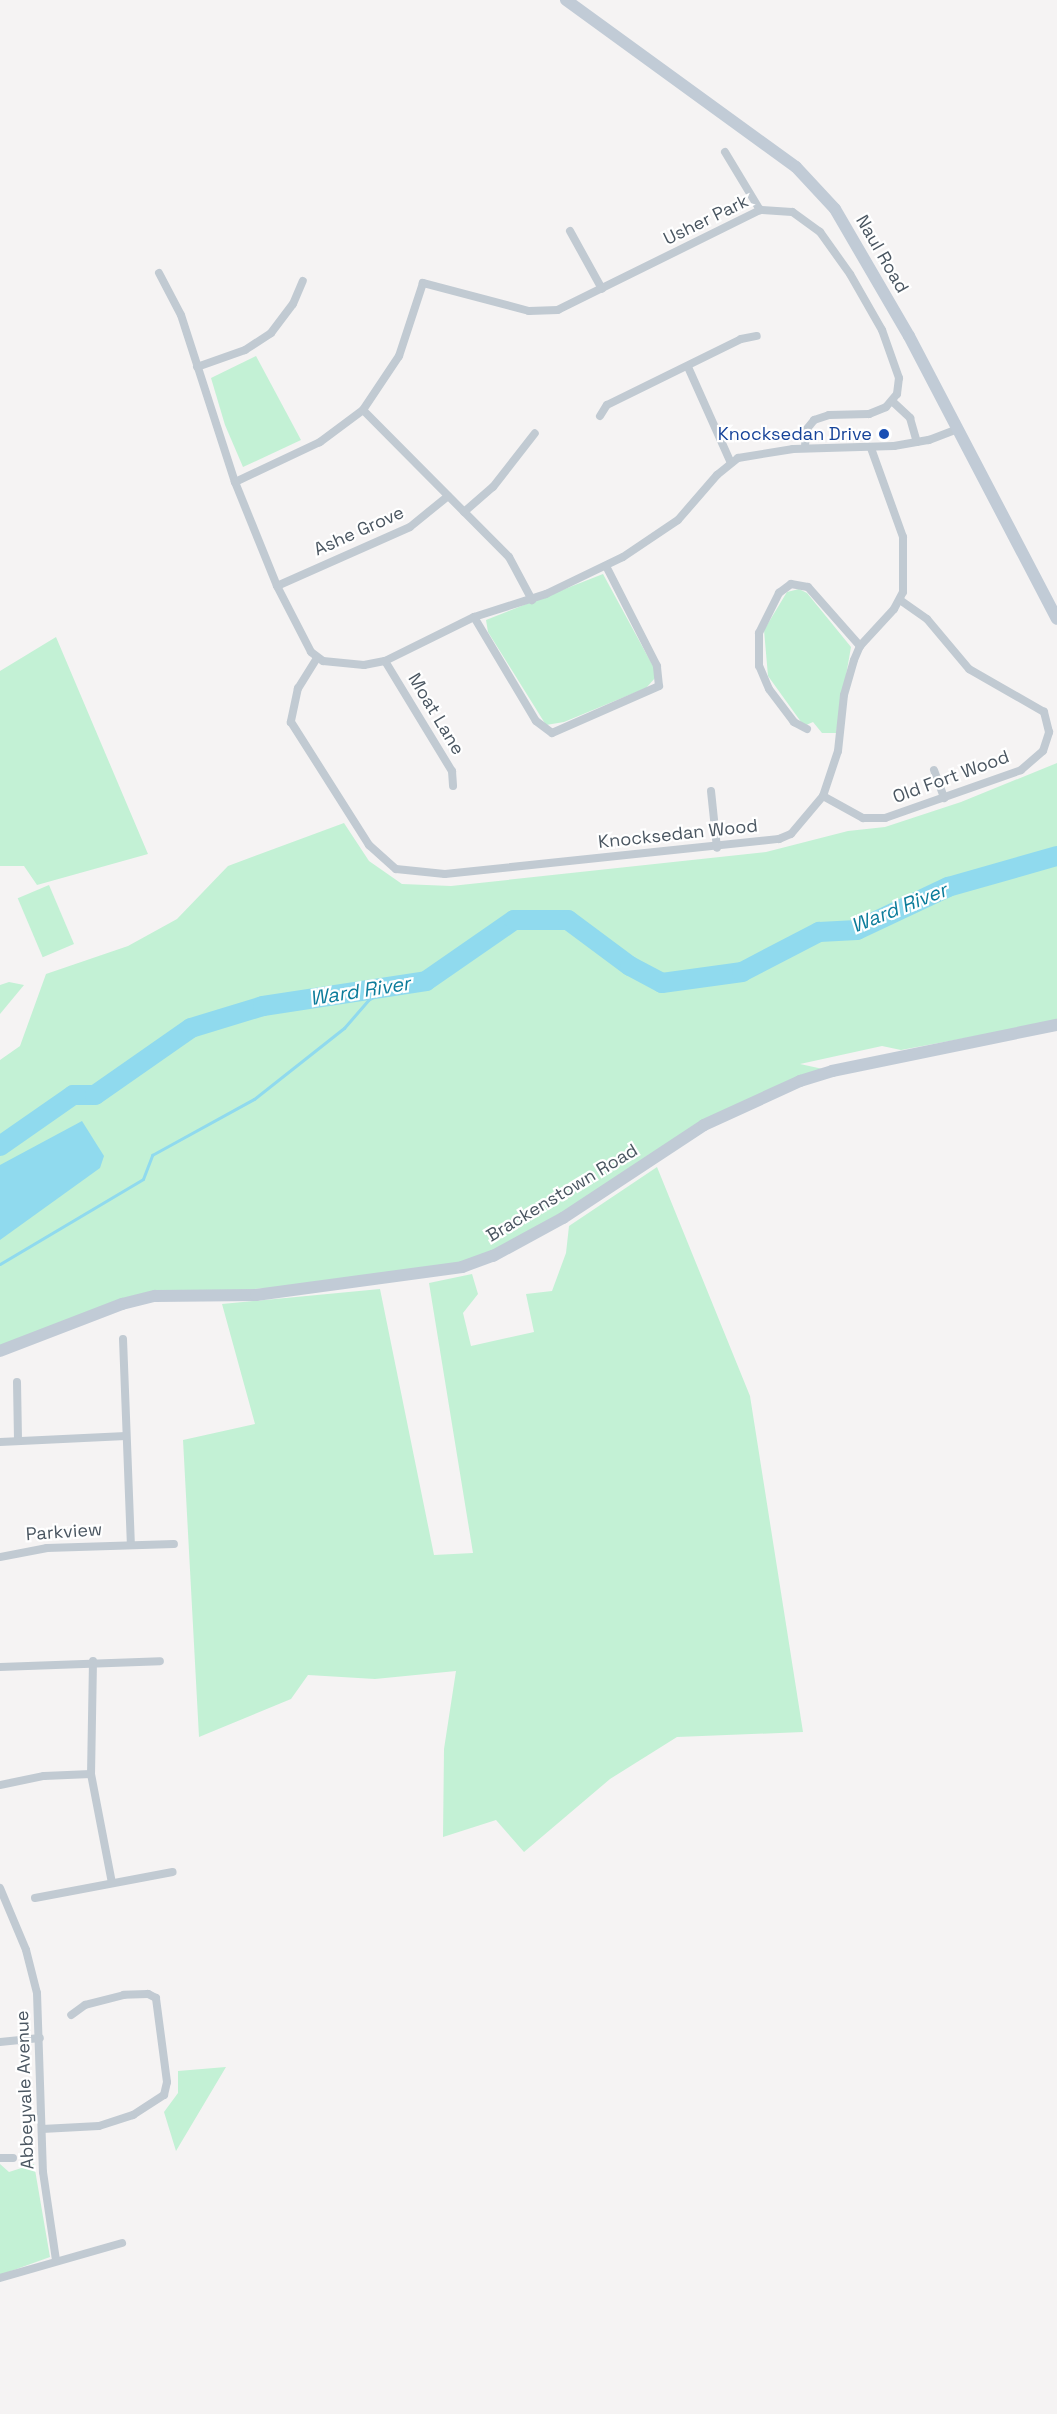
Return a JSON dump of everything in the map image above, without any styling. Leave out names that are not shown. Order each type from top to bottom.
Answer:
[{"type":"street","name":"Naul Road","points":[[566,0],[817,187],[858,247],[1057,619]]},
{"type":"street","points":[[725,152],[760,210]]},
{"type":"street","name":"Usher Park","points":[[363,410],[399,356],[423,283],[529,311],[558,310],[760,210],[802,216],[829,243],[889,345],[900,387],[892,401]]},
{"type":"street","points":[[570,231],[602,289]]},
{"type":"street","points":[[159,273],[178,307],[235,482],[277,586],[317,658],[352,666],[385,661],[474,617],[532,600],[606,566],[678,520],[731,463],[748,456],[805,448],[871,448],[917,442],[957,429]]},
{"type":"street","points":[[197,368],[245,350],[272,333],[294,304],[303,281]]},
{"type":"street","points":[[600,416],[607,405],[741,339],[757,336]]},
{"type":"street","points":[[688,367],[731,463]]},
{"type":"street","points":[[805,448],[806,430],[814,420],[830,415],[869,414],[892,401],[910,418],[917,442]]},
{"type":"street","points":[[235,482],[320,442],[363,410],[509,557],[532,600]]},
{"type":"street","points":[[464,512],[493,487],[535,433]]},
{"type":"street","points":[[871,448],[903,537],[904,580],[900,600]]},
{"type":"street","name":"Ashe Grove","points":[[277,586],[410,527],[448,496]]},
{"type":"street","points":[[474,617],[536,722],[552,733],[659,686],[657,666],[606,566]]},
{"type":"street","points":[[807,729],[794,722],[769,689],[759,666],[759,633],[779,593],[791,584],[808,587],[860,646]]},
{"type":"street","name":"Knocksedan Wood","points":[[317,658],[298,688],[291,722],[369,845],[396,870],[445,874],[717,848],[766,842],[791,834],[823,796],[838,751],[848,676],[860,646],[900,600]]},
{"type":"street","name":"Old Fort Wood","points":[[823,796],[849,812],[873,819],[944,798],[1030,766],[1043,751],[1049,725],[1038,708],[969,669],[927,619],[900,600]]},
{"type":"street","name":"Moat Lane","points":[[385,661],[452,771],[453,786]]},
{"type":"street","points":[[934,770],[944,798]]},
{"type":"street","points":[[711,791],[717,848]]},
{"type":"street","name":"Brackenstown Road","points":[[0,1351],[122,1304],[155,1296],[256,1295],[462,1267],[493,1256],[563,1218],[704,1125],[800,1081],[832,1071],[1057,1025]]},
{"type":"street","points":[[123,1338],[122,1377],[131,1544]]},
{"type":"street","points":[[17,1382],[18,1441]]},
{"type":"street","points":[[0,1442],[126,1436]]},
{"type":"street","name":"Parkview","points":[[0,1557],[47,1548],[174,1544]]},
{"type":"street","points":[[0,1667],[93,1661],[160,1661]]},
{"type":"street","points":[[93,1661],[91,1774],[112,1883]]},
{"type":"street","points":[[0,1785],[44,1776],[91,1774]]},
{"type":"street","points":[[35,1898],[173,1872]]},
{"type":"street","name":"Abbeyvale Avenue","points":[[0,1888],[31,1968],[40,2016],[43,2172],[56,2260]]},
{"type":"street","points":[[42,2129],[99,2126],[134,2115],[164,2095],[167,2082],[156,1998],[147,1994],[124,1995],[85,2005],[71,2014]]},
{"type":"street","points":[[0,2042],[40,2038]]},
{"type":"street","points":[[0,2158],[13,2158]]},
{"type":"street","points":[[0,2278],[56,2260],[110,2249],[122,2243]]},
{"type":"green space","points":[[256,356],[301,440],[243,467],[225,425],[211,378]]},
{"type":"green space","points":[[603,574],[654,668],[656,677],[646,688],[564,722],[546,725],[488,632],[486,620]]},
{"type":"green space","points":[[799,589],[807,593],[851,647],[836,733],[822,733],[813,722],[804,726],[768,676],[764,630],[787,592]]},
{"type":"green space","points":[[56,637],[148,854],[37,885],[24,866],[0,866],[0,671]]},
{"type":"green space","points":[[1057,763],[1057,1021],[901,1050],[882,1046],[800,1064],[832,1071],[711,1122],[493,1256],[370,1281],[155,1296],[0,1351],[0,1060],[20,1046],[46,974],[128,946],[177,919],[228,866],[344,823],[369,861],[402,884],[451,886],[766,852],[848,831],[885,827],[961,802]]},
{"type":"green space","points":[[49,885],[74,944],[43,957],[18,898]]},
{"type":"green space","points":[[9,982],[24,985],[0,1014],[0,985]]},
{"type":"green space","points":[[657,1167],[750,1396],[803,1732],[677,1737],[610,1779],[524,1852],[496,1820],[443,1837],[444,1749],[456,1671],[375,1679],[308,1675],[291,1699],[199,1737],[183,1440],[255,1424],[222,1304],[380,1289],[434,1555],[473,1553],[429,1283],[472,1274],[478,1294],[463,1313],[471,1346],[534,1332],[526,1294],[552,1291],[566,1253],[569,1226]]},
{"type":"green space","points":[[226,2067],[176,2151],[164,2112],[178,2093],[178,2071]]},
{"type":"green space","points":[[0,2164],[9,2172],[34,2164],[50,2257],[0,2275]]},
{"type":"water","points":[[82,1121],[104,1156],[100,1168],[0,1240],[0,1165]]},
{"type":"waterway","name":"Ward River","points":[[0,1146],[73,1095],[95,1095],[191,1028],[263,1006],[426,981],[514,920],[568,920],[630,966],[662,983],[742,972],[819,932],[857,930],[948,887],[1057,856]]},
{"type":"waterway","points":[[0,1264],[143,1179],[152,1155],[254,1099],[344,1028],[368,1000],[394,985]]},
{"type":"place","name":"Knocksedan Drive","points":[[884,434]]}]
